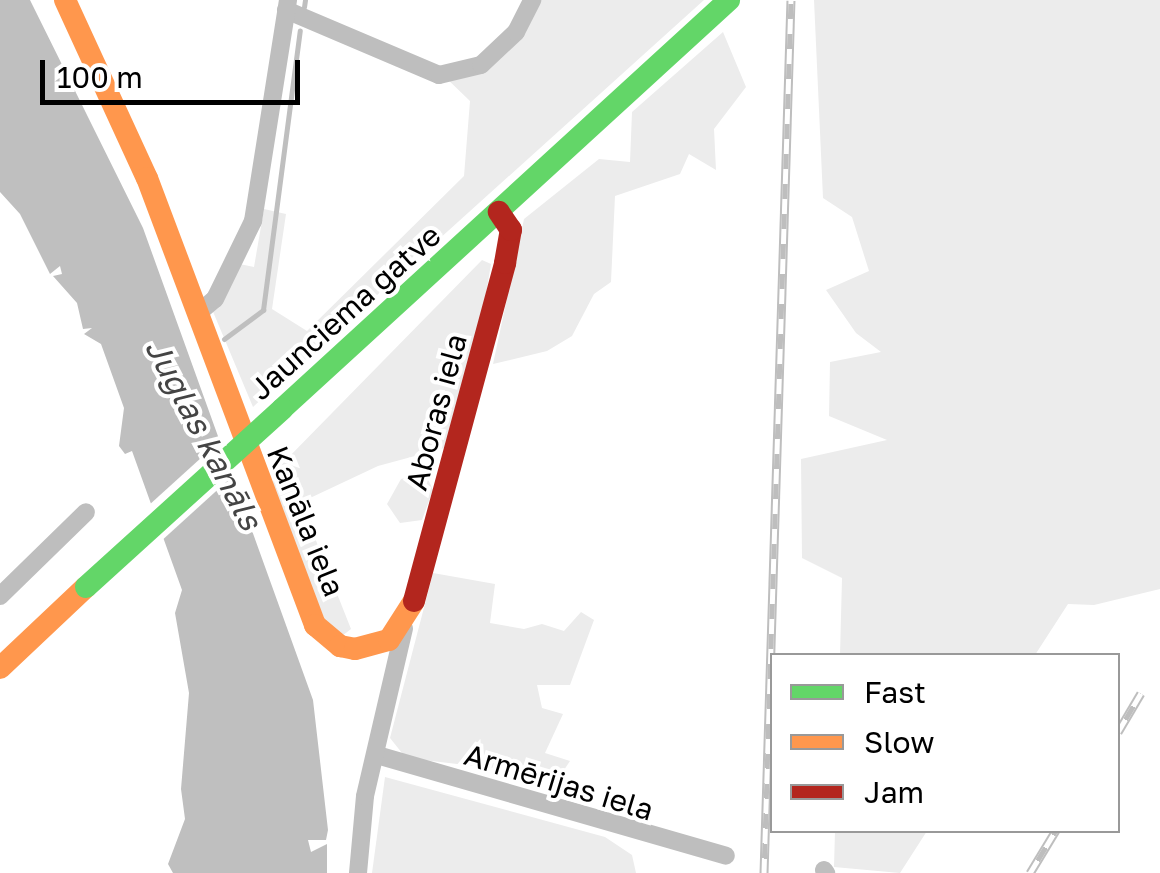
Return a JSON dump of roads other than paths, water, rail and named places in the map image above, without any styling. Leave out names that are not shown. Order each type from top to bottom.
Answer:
[{"type":"street","name":"Kanāla iela","points":[[64,0],[147,178],[278,541],[315,625],[356,649],[389,640],[404,628]]},
{"type":"street","points":[[197,314],[215,299],[253,221],[287,5],[439,76],[481,66],[516,32],[532,0]]},
{"type":"street","name":"Jaunciema gatve","points":[[0,668],[729,0]]},
{"type":"street","name":"Aboras iela","points":[[404,628],[505,263],[511,230],[499,212]]},
{"type":"street","points":[[0,596],[86,512]]},
{"type":"street","points":[[358,873],[376,755],[404,628]]},
{"type":"street","name":"Armērijas iela","points":[[376,755],[726,856]]},
{"type":"water","name":"Juglas kanāls","points":[[0,0],[30,0],[143,228],[313,700],[328,830],[326,840],[308,840],[311,852],[327,844],[327,873],[173,873],[168,864],[185,819],[181,789],[189,693],[175,613],[182,590],[132,451],[125,454],[119,446],[124,408],[101,344],[84,334],[92,328],[83,329],[77,303],[53,276],[62,274],[60,266],[50,274],[20,214],[0,192]]},
{"type":"waterway","points":[[304,7],[305,0]]},
{"type":"waterway","points":[[224,339],[263,310],[300,30]]},
{"type":"railway","points":[[771,653],[791,0]]},
{"type":"railway","points":[[764,873],[770,679]]},
{"type":"railway","points":[[1120,729],[1141,693]]},
{"type":"railway","points":[[1030,873],[1054,833]]}]
